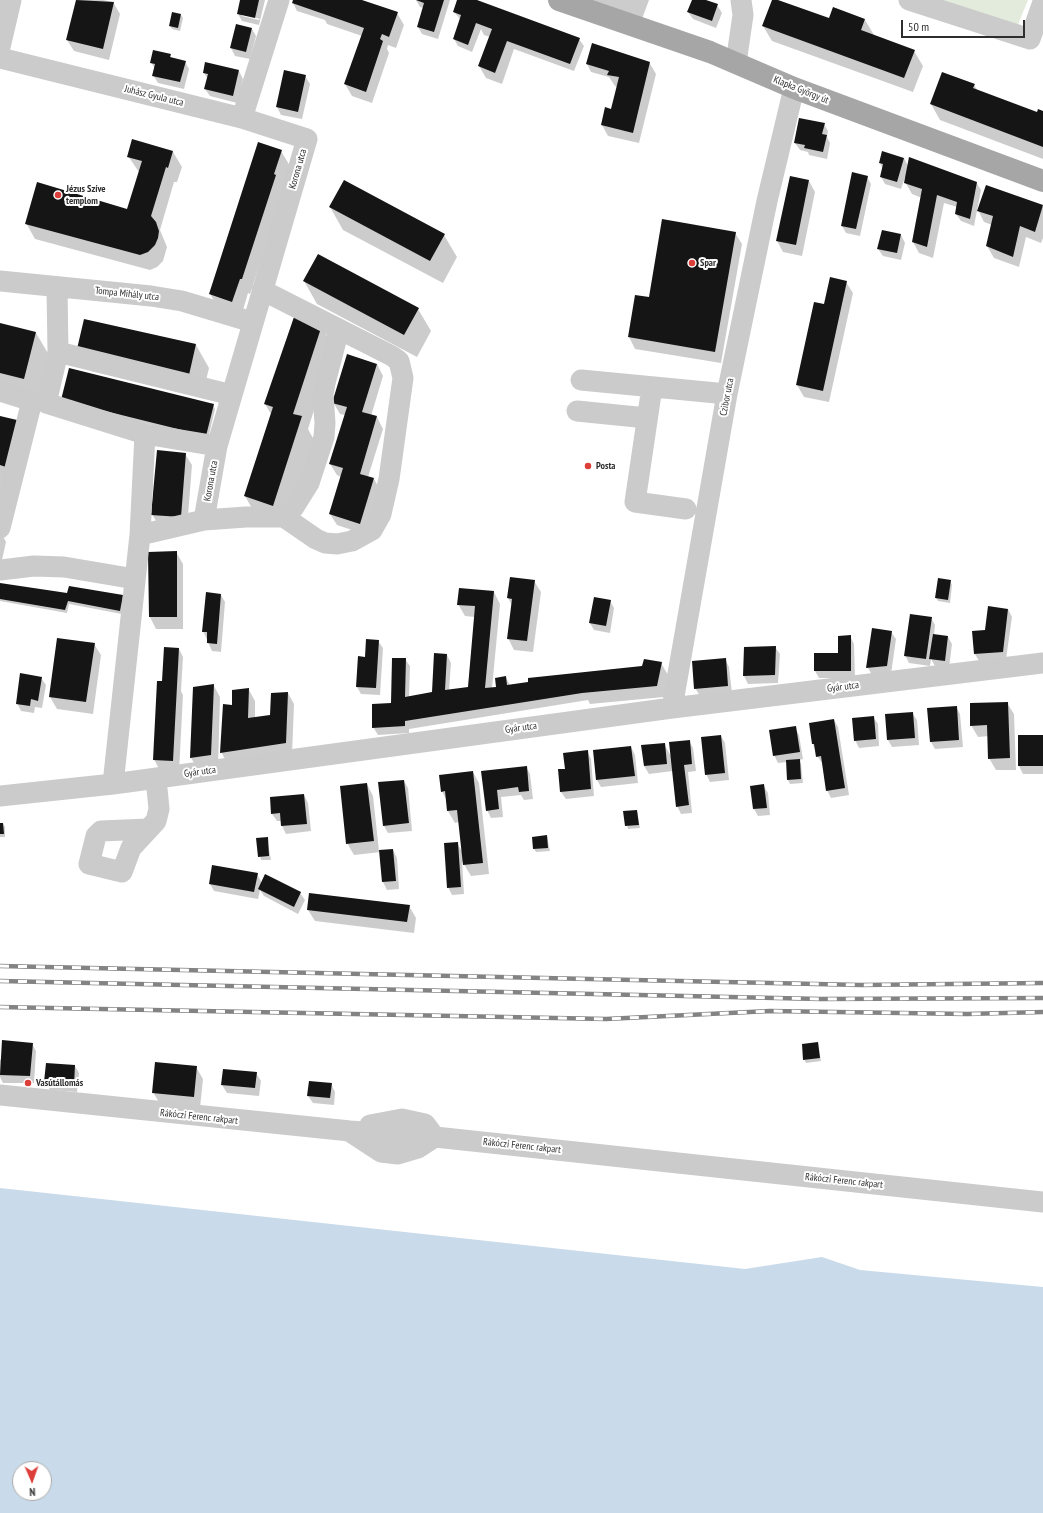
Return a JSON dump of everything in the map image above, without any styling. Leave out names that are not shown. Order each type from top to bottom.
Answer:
[{"type":"main road","name":"Klapka György út","points":[[559,0],[710,52],[794,88],[1043,181]]},
{"type":"street","points":[[0,47],[11,0]]},
{"type":"street","points":[[242,118],[279,0]]},
{"type":"street","points":[[736,63],[743,15],[741,0]]},
{"type":"street","points":[[909,0],[1030,39],[1043,2]]},
{"type":"street","name":"Juhász Gyula utca","points":[[0,58],[242,118],[307,139]]},
{"type":"street","name":"Czibor utca","points":[[672,708],[727,394],[767,202],[794,88]]},
{"type":"street","name":"Korona utca","points":[[204,520],[217,446],[252,322],[307,139]]},
{"type":"street","name":"Tompa Mihály utca","points":[[0,281],[151,296],[182,301],[252,322]]},
{"type":"street","points":[[0,528],[39,402],[58,352],[57,287]]},
{"type":"street","points":[[140,535],[204,520],[246,517],[284,518],[316,539],[325,543],[337,544],[352,541],[365,535],[372,530],[381,514],[389,479],[402,394],[403,378],[399,361],[392,356],[262,290]]},
{"type":"street","points":[[284,518],[294,507],[309,483],[320,451],[325,423],[323,394],[324,383],[339,329]]},
{"type":"street","points":[[58,352],[232,395]]},
{"type":"street","points":[[582,380],[727,394]]},
{"type":"street","points":[[652,387],[635,502],[686,509]]},
{"type":"street","points":[[0,391],[146,434],[217,446]]},
{"type":"street","points":[[577,411],[647,418]]},
{"type":"street","points":[[113,784],[140,535],[146,434]]},
{"type":"street","points":[[0,570],[34,566],[64,567],[135,579]]},
{"type":"street","name":"Gyár utca","points":[[0,796],[113,784],[672,708],[1043,663]]},
{"type":"street","points":[[148,829],[156,821],[159,809],[156,778]]},
{"type":"street","name":"Rákóczi Ferenc rakpart","points":[[0,1095],[350,1131],[435,1137],[1043,1202]]},
{"type":"green space","points":[[936,0],[1028,0],[1017,27]]},
{"type":"water","points":[[0,1188],[745,1269],[822,1257],[860,1270],[1043,1287],[1043,1513],[0,1513]]},
{"type":"building","points":[[76,0],[114,2],[103,49],[66,40]]},
{"type":"building","points":[[240,0],[259,0],[255,18],[237,14]]},
{"type":"building","points":[[293,0],[362,0],[398,12],[389,37],[382,34],[380,39],[383,41],[366,92],[344,84],[364,28],[292,3]]},
{"type":"building","points":[[416,0],[444,0],[434,32],[417,27],[424,3]]},
{"type":"building","points":[[457,0],[477,0],[580,38],[570,64],[507,41],[495,73],[478,66],[492,29],[476,23],[468,45],[453,39],[461,15],[453,12]]},
{"type":"building","points":[[692,0],[706,0],[718,4],[712,21],[687,12]]},
{"type":"building","points":[[772,0],[778,0],[829,18],[833,7],[865,19],[861,30],[915,50],[904,78],[762,26]]},
{"type":"building","points":[[172,12],[181,14],[178,28],[169,26]]},
{"type":"building","points":[[236,24],[252,28],[246,52],[230,48]]},
{"type":"building","points":[[592,43],[650,62],[633,133],[601,125],[605,107],[611,109],[619,77],[607,75],[609,71],[586,64]]},
{"type":"building","points":[[153,50],[171,54],[170,57],[186,61],[180,82],[152,76],[155,64],[150,63]]},
{"type":"building","points":[[205,62],[239,70],[233,96],[204,89],[208,74],[203,73]]},
{"type":"building","points":[[284,70],[306,75],[298,112],[276,107]]},
{"type":"building","points":[[942,72],[975,84],[973,88],[1037,112],[1038,109],[1043,111],[1043,147],[930,104]]},
{"type":"building","points":[[799,118],[825,123],[822,134],[827,135],[823,152],[804,148],[805,145],[794,143]]},
{"type":"building","name":"Jézus Szíve templom","points":[[132,139],[173,151],[168,168],[166,167],[151,216],[156,222],[159,231],[158,238],[155,245],[148,252],[140,255],[25,224],[37,182],[127,209],[142,161],[127,157]]},
{"type":"building","points":[[258,142],[282,150],[274,174],[276,175],[242,279],[240,279],[232,302],[209,294]]},
{"type":"building","points":[[882,151],[904,158],[897,182],[880,177],[883,164],[879,163]]},
{"type":"building","points":[[909,157],[977,182],[970,219],[955,214],[957,202],[937,195],[927,247],[912,242],[922,189],[904,183]]},
{"type":"building","points":[[852,172],[868,176],[856,229],[841,226]]},
{"type":"building","points":[[790,176],[809,180],[796,245],[776,241]]},
{"type":"building","points":[[344,180],[445,234],[430,261],[329,207]]},
{"type":"building","points":[[986,185],[1043,205],[1035,232],[1020,226],[1013,257],[986,246],[993,216],[977,211]]},
{"type":"building","name":"Spar","points":[[662,219],[736,232],[715,352],[628,337],[635,295],[649,297]]},
{"type":"building","points":[[882,230],[901,234],[897,253],[877,249]]},
{"type":"building","points":[[318,254],[419,308],[404,335],[303,281]]},
{"type":"building","points":[[830,277],[847,281],[823,391],[796,385],[814,302],[824,304]]},
{"type":"building","points":[[294,317],[322,325],[293,414],[302,416],[273,506],[244,496],[273,407],[264,404]]},
{"type":"building","points":[[84,319],[196,344],[189,375],[77,349]]},
{"type":"building","points":[[0,323],[36,332],[24,379],[0,373]]},
{"type":"building","points":[[347,354],[377,364],[362,412],[377,416],[360,474],[374,478],[360,524],[329,514],[343,468],[329,464],[347,407],[332,403]]},
{"type":"building","points":[[69,368],[214,404],[206,436],[61,400]]},
{"type":"building","points":[[0,416],[17,420],[6,467],[0,465]]},
{"type":"building","points":[[157,450],[186,453],[181,517],[151,515]]},
{"type":"building","points":[[177,551],[177,617],[149,617],[148,552]]},
{"type":"building","points":[[510,577],[535,580],[527,641],[507,639],[512,599],[507,598]]},
{"type":"building","points":[[938,578],[951,580],[948,600],[935,598]]},
{"type":"building","points":[[0,583],[67,593],[69,586],[123,595],[120,611],[68,601],[65,610],[0,599]]},
{"type":"building","points":[[459,588],[494,591],[485,688],[496,687],[495,678],[506,676],[507,685],[528,682],[528,678],[642,666],[644,659],[662,662],[657,686],[582,693],[405,721],[405,726],[372,728],[372,704],[391,703],[392,658],[406,658],[405,697],[432,692],[434,653],[447,654],[445,690],[468,687],[475,606],[457,605]]},
{"type":"building","points":[[206,592],[221,594],[217,644],[207,643],[207,632],[202,632]]},
{"type":"building","points":[[594,597],[611,600],[606,626],[589,623]]},
{"type":"building","points":[[988,606],[1008,609],[1003,652],[974,654],[972,631],[985,630]]},
{"type":"building","points":[[910,614],[932,617],[926,659],[904,656]]},
{"type":"building","points":[[872,628],[892,631],[887,666],[866,668]]},
{"type":"building","points":[[933,634],[948,636],[945,661],[929,659]]},
{"type":"building","points":[[851,635],[851,671],[814,671],[814,653],[838,653],[838,636]]},
{"type":"building","points":[[57,638],[95,643],[86,702],[49,697]]},
{"type":"building","points":[[366,639],[379,640],[376,688],[356,687],[358,656],[365,657]]},
{"type":"building","points":[[776,646],[775,675],[743,676],[744,647]]},
{"type":"building","points":[[164,647],[179,648],[173,761],[153,760],[157,681],[162,681]]},
{"type":"building","points":[[726,658],[728,686],[694,689],[692,661]]},
{"type":"building","points":[[20,673],[42,677],[38,701],[31,699],[30,706],[16,704]]},
{"type":"building","points":[[214,684],[211,755],[190,758],[193,687]]},
{"type":"building","points":[[249,688],[248,718],[270,715],[271,693],[288,692],[286,743],[220,753],[223,704],[232,705],[232,690]]},
{"type":"building","points":[[1008,702],[1010,758],[988,759],[987,725],[970,726],[970,703]]},
{"type":"building","points":[[957,706],[959,740],[930,742],[927,708]]},
{"type":"building","points":[[913,712],[915,738],[887,740],[885,714]]},
{"type":"building","points":[[874,716],[876,739],[854,741],[852,718]]},
{"type":"building","points":[[834,719],[845,788],[826,791],[821,756],[816,757],[814,744],[812,744],[809,723]]},
{"type":"building","points":[[796,726],[800,752],[773,756],[769,730]]},
{"type":"building","points":[[721,735],[725,773],[705,775],[701,737]]},
{"type":"building","points":[[1018,735],[1043,735],[1043,766],[1018,766]]},
{"type":"building","points":[[690,740],[692,764],[684,765],[689,805],[676,807],[669,742]]},
{"type":"building","points":[[665,743],[667,764],[644,766],[641,745]]},
{"type":"building","points":[[631,746],[635,776],[596,780],[593,750]]},
{"type":"building","points":[[588,750],[591,789],[560,792],[558,769],[565,769],[563,753]]},
{"type":"building","points":[[800,759],[801,779],[787,780],[786,760]]},
{"type":"building","points":[[527,766],[529,791],[519,792],[518,787],[497,790],[499,809],[486,811],[481,771]]},
{"type":"building","points":[[473,771],[483,863],[463,865],[457,810],[447,811],[445,791],[441,792],[439,775]]},
{"type":"building","points":[[404,780],[409,823],[383,826],[378,782]]},
{"type":"building","points":[[367,783],[374,841],[346,844],[340,786]]},
{"type":"building","points":[[764,784],[767,808],[753,809],[750,786]]},
{"type":"building","points":[[304,794],[307,824],[281,826],[280,813],[271,814],[270,797]]},
{"type":"building","points":[[637,810],[639,825],[625,826],[623,811]]},
{"type":"building","points":[[0,823],[3,823],[4,834],[0,834]]},
{"type":"building","points":[[547,835],[548,848],[533,849],[532,837]]},
{"type":"building","points":[[268,837],[269,856],[258,857],[256,838]]},
{"type":"building","points":[[458,842],[461,887],[447,888],[444,843]]},
{"type":"building","points":[[393,849],[396,881],[382,882],[379,850]]},
{"type":"building","points":[[212,865],[258,873],[254,892],[209,884]]},
{"type":"building","points":[[265,874],[301,892],[294,907],[258,889]]},
{"type":"building","points":[[309,893],[410,905],[407,922],[307,910]]},
{"type":"building","points":[[2,1040],[33,1043],[30,1076],[0,1075]]},
{"type":"building","points":[[818,1042],[820,1058],[803,1060],[802,1044]]},
{"type":"building","points":[[155,1062],[197,1066],[194,1097],[152,1093]]},
{"type":"building","points":[[46,1063],[75,1065],[74,1085],[44,1082]]},
{"type":"building","points":[[223,1069],[257,1072],[255,1088],[221,1085]]},
{"type":"building","points":[[309,1081],[332,1083],[330,1098],[307,1096]]},
{"type":"railway","points":[[0,966],[861,985],[1043,983]]},
{"type":"railway","points":[[0,981],[821,999],[1043,998]]},
{"type":"railway","points":[[0,1007],[606,1019],[770,1011],[967,1014],[1043,1012]]},
{"type":"place","name":"Jézus Szíve templom","points":[[58,195]]},
{"type":"place","name":"Spar","points":[[692,263]]},
{"type":"place","name":"Posta","points":[[588,466]]},
{"type":"place","name":"Vasútállomás","points":[[28,1083]]}]
